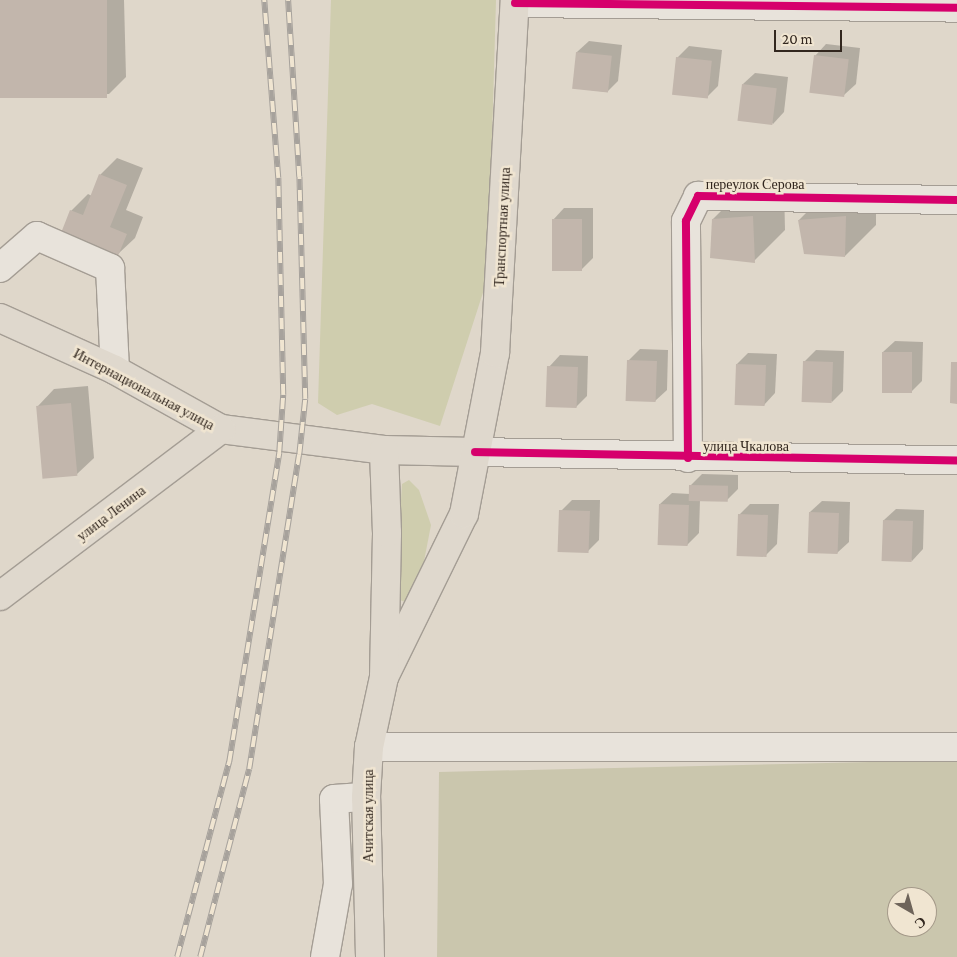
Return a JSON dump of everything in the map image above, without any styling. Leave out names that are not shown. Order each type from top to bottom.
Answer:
[{"type":"main road","name":"Транспортная улица","points":[[475,452],[495,353],[515,1]]},
{"type":"main road","name":"Интернациональная улица","points":[[0,318],[115,370],[221,429],[384,450]]},
{"type":"main road","name":"улица Ленина","points":[[0,596],[221,429]]},
{"type":"main road","name":"улица Чкалова","points":[[384,450],[475,452]]},
{"type":"main road","name":"Ачитская улица","points":[[370,957],[366,797],[369,747],[384,678],[387,533],[384,450]]},
{"type":"main road","name":"Ачитская улица","points":[[384,678],[464,514],[475,452]]},
{"type":"street","points":[[515,1],[957,8]]},
{"type":"street","name":"переулок Серова","points":[[688,458],[686,221],[698,196],[957,200]]},
{"type":"street","points":[[0,268],[37,236],[110,268],[115,370]]},
{"type":"street","name":"улица Чкалова","points":[[475,452],[688,458],[957,460]]},
{"type":"street","points":[[369,747],[957,747]]},
{"type":"street","points":[[325,957],[338,884],[334,799],[366,797]]},
{"type":"shaded area","points":[[331,0],[496,0],[488,277],[440,426],[372,404],[337,415],[318,403]]},
{"type":"shaded area","points":[[409,480],[419,490],[431,525],[419,587],[407,603],[400,600],[396,581],[402,484]]},
{"type":"shaded area","points":[[957,760],[957,957],[437,957],[439,772]]},
{"type":"building","points":[[0,0],[107,0],[107,98],[0,98]]},
{"type":"building","points":[[576,52],[612,56],[608,93],[572,89]]},
{"type":"building","points":[[814,55],[849,59],[844,97],[809,93]]},
{"type":"building","points":[[676,57],[712,61],[708,99],[672,95]]},
{"type":"building","points":[[742,84],[777,88],[772,125],[737,121]]},
{"type":"building","points":[[99,174],[127,185],[110,227],[127,234],[118,256],[61,233],[70,210],[83,215]]},
{"type":"building","points":[[753,216],[755,263],[710,258],[712,219]]},
{"type":"building","points":[[846,216],[845,257],[804,254],[798,220]]},
{"type":"building","points":[[552,219],[582,219],[582,271],[552,271]]},
{"type":"building","points":[[882,352],[912,352],[912,393],[882,393]]},
{"type":"building","points":[[627,360],[657,361],[656,402],[626,401]]},
{"type":"building","points":[[803,361],[833,362],[832,403],[802,402]]},
{"type":"building","points":[[951,362],[957,362],[957,404],[950,403]]},
{"type":"building","points":[[736,364],[766,365],[765,406],[735,405]]},
{"type":"building","points":[[547,366],[578,367],[577,408],[546,407]]},
{"type":"building","points":[[71,403],[77,476],[42,479],[36,406]]},
{"type":"building","points":[[689,485],[728,486],[728,502],[689,501]]},
{"type":"building","points":[[659,504],[689,505],[688,546],[658,545]]},
{"type":"building","points":[[559,510],[590,511],[589,553],[558,552]]},
{"type":"building","points":[[809,512],[839,513],[838,554],[808,553]]},
{"type":"building","points":[[738,514],[768,515],[767,557],[737,556]]},
{"type":"building","points":[[883,520],[913,521],[912,562],[882,561]]},
{"type":"railway","points":[[177,957],[229,762],[279,453],[283,395],[278,178],[264,0]]},
{"type":"railway","points":[[200,957],[249,769],[299,455],[305,399],[299,177],[288,0]]},
{"type":"cycle path","points":[[515,3],[957,8]]},
{"type":"cycle path","points":[[688,458],[686,221],[698,196],[957,200]]},
{"type":"cycle path","points":[[475,452],[957,460]]}]
